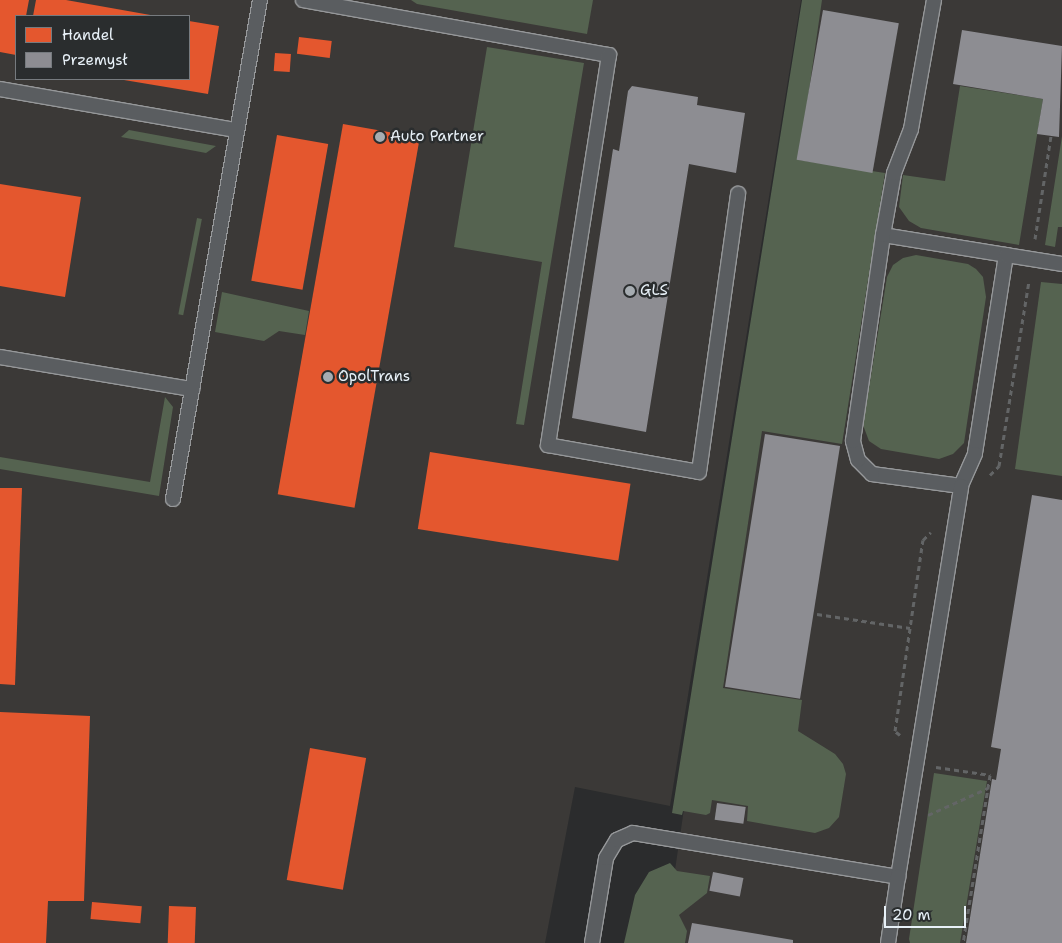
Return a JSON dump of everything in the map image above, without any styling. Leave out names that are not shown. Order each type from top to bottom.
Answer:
[{"type":"lane","points":[[173,499],[260,0]]},
{"type":"lane","points":[[302,0],[610,55],[548,445],[699,472],[738,194]]},
{"type":"lane","points":[[934,0],[911,128],[894,173],[883,235],[854,451],[864,468],[872,474],[961,486]]},
{"type":"lane","points":[[0,89],[236,130]]},
{"type":"lane","points":[[883,235],[1062,264]]},
{"type":"lane","points":[[888,943],[961,486],[975,454],[1006,255]]},
{"type":"lane","points":[[0,357],[192,389]]},
{"type":"lane","points":[[592,943],[606,858],[616,840],[633,834],[898,877]]},
{"type":"path","points":[[817,614],[910,628]]},
{"type":"path","points":[[930,766],[990,776],[963,943]]},
{"type":"path","points":[[922,817],[988,788]]},
{"type":"shaded area","points":[[0,0],[801,0],[670,806],[575,787],[545,943],[0,943]]},
{"type":"shaded area","points":[[803,0],[1062,0],[1062,943],[637,943],[670,904]]},
{"type":"green space","points":[[411,0],[593,0],[587,34],[417,4]]},
{"type":"green space","points":[[802,0],[822,0],[799,160],[885,173],[842,444],[762,431],[723,688],[802,700],[798,731],[835,754],[843,764],[846,774],[839,817],[829,828],[815,833],[747,821],[748,806],[712,800],[710,813],[706,815],[683,811],[682,815],[672,813]]},
{"type":"green space","points":[[487,47],[584,63],[524,425],[516,424],[542,262],[454,247]]},
{"type":"green space","points":[[960,86],[1043,99],[1019,245],[921,228],[909,221],[899,207],[903,175],[945,181]]},
{"type":"green space","points":[[129,130],[216,146],[206,153],[121,137]]},
{"type":"green space","points":[[1062,136],[1062,227],[1058,227],[1055,247],[1045,245]]},
{"type":"green space","points":[[197,218],[202,219],[183,315],[178,314]]},
{"type":"green space","points":[[916,255],[968,264],[983,277],[986,297],[964,443],[953,454],[939,459],[881,449],[869,441],[863,425],[887,277],[893,265],[903,258]]},
{"type":"green space","points":[[1041,282],[1062,284],[1062,476],[1015,469]]},
{"type":"green space","points":[[222,292],[309,311],[305,335],[279,331],[264,341],[215,332]]},
{"type":"green space","points":[[165,397],[173,407],[159,496],[0,469],[0,457],[150,482]]},
{"type":"green space","points":[[934,773],[987,781],[960,943],[910,943],[909,939]]},
{"type":"green space","points":[[670,863],[677,871],[710,876],[707,893],[679,915],[687,931],[685,943],[624,943],[635,895],[649,872]]},
{"type":"building: Handel","points":[[0,0],[29,0],[26,15],[15,15],[15,55],[0,52]]},
{"type":"building: Handel","points":[[36,0],[66,0],[150,15],[33,15]]},
{"type":"building: Handel","points":[[190,21],[219,26],[208,94],[124,80],[190,80]]},
{"type":"building: Handel","points":[[299,37],[332,41],[330,58],[297,54]]},
{"type":"building: Handel","points":[[275,53],[291,54],[290,72],[274,71]]},
{"type":"building: Handel","points":[[343,124],[420,138],[355,508],[278,494]]},
{"type":"building: Handel","points":[[277,135],[328,144],[303,290],[251,281]]},
{"type":"building: Handel","points":[[0,184],[81,197],[65,297],[0,286]]},
{"type":"building: Handel","points":[[430,452],[631,484],[618,561],[418,529]]},
{"type":"building: Handel","points":[[0,488],[22,488],[15,685],[0,684]]},
{"type":"building: Handel","points":[[0,712],[90,716],[84,901],[48,901],[46,943],[0,943]]},
{"type":"building: Handel","points":[[310,748],[366,758],[343,890],[287,880]]},
{"type":"building: Handel","points":[[92,902],[142,906],[140,923],[91,919]]},
{"type":"building: Handel","points":[[169,906],[196,907],[195,943],[168,943]]},
{"type":"building: Przemysł","points":[[823,10],[899,23],[872,173],[797,160]]},
{"type":"building: Przemysł","points":[[962,30],[1062,46],[1059,137],[1037,134],[1043,99],[953,84]]},
{"type":"building: Przemysł","name":"GLS","points":[[632,86],[698,97],[697,105],[745,113],[736,173],[689,164],[646,432],[572,418],[613,149],[619,151],[628,91]]},
{"type":"building: Przemysł","points":[[765,434],[840,446],[800,699],[725,687]]},
{"type":"building: Przemysł","points":[[1032,495],[1062,500],[1062,943],[966,943],[992,779],[996,780],[1001,749],[991,747]]},
{"type":"building: Przemysł","points":[[717,803],[746,807],[743,824],[715,820]]},
{"type":"building: Przemysł","points":[[713,872],[743,878],[740,897],[709,891]]},
{"type":"building: Przemysł","points":[[692,923],[793,940],[793,943],[688,943]]},
{"type":"place","name":"Auto Partner","points":[[380,137]]},
{"type":"place","name":"GLS","points":[[630,291]]},
{"type":"place","name":"OpolTrans","points":[[328,377]]}]
